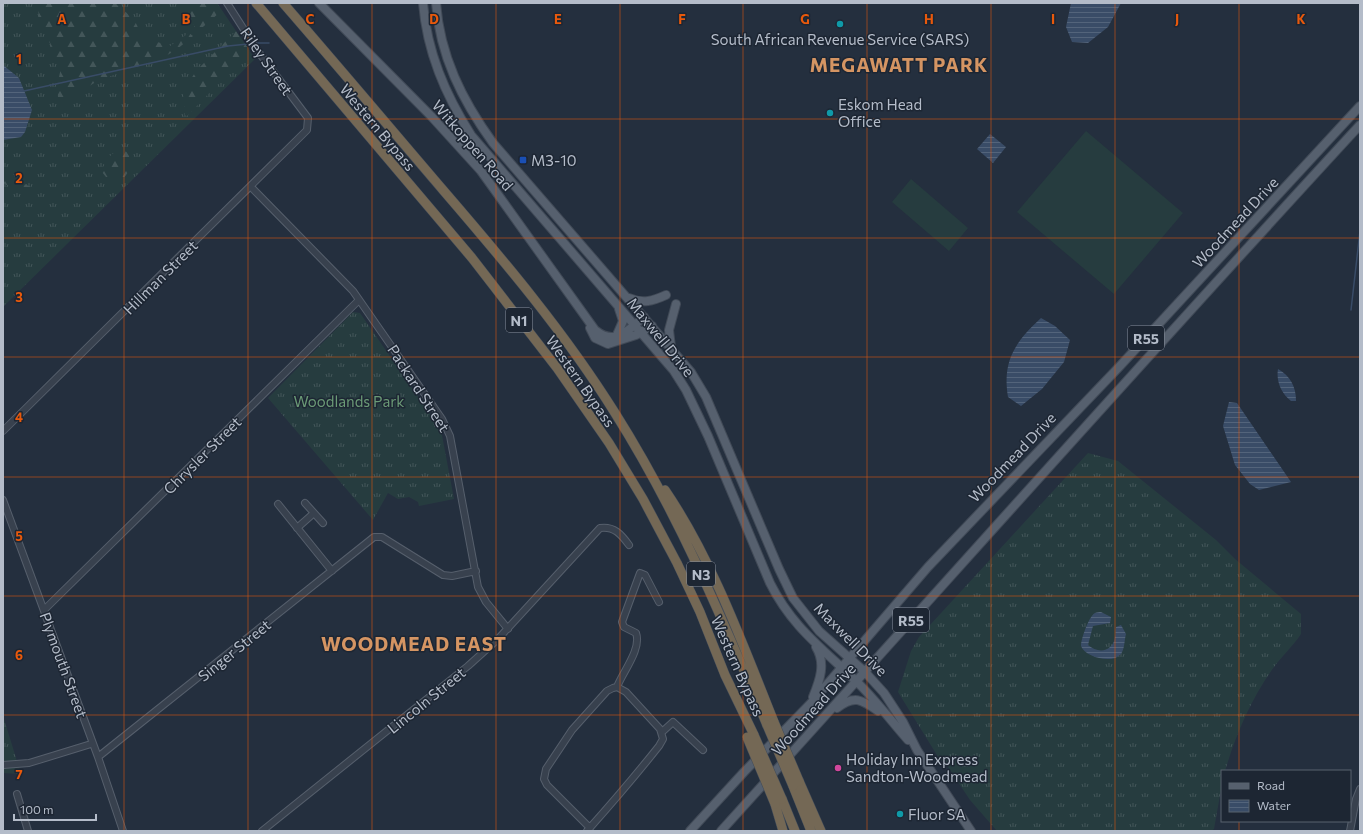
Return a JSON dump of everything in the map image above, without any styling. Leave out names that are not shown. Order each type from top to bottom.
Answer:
[{"type":"highway","name":"Western Bypass","points":[[256,3],[472,258],[557,368],[608,443],[644,499],[700,612],[724,675],[778,802],[795,831]]},
{"type":"highway","name":"Western Bypass","points":[[283,3],[484,237],[547,314],[590,375],[640,454],[716,604],[796,784],[811,831]]},
{"type":"highway","points":[[796,784],[821,831]]},
{"type":"highway","points":[[778,802],[783,831]]},
{"type":"main road","name":"Witkoppen Road","points":[[319,3],[436,122],[481,171],[588,321],[601,334],[608,338],[616,337]]},
{"type":"main road","name":"Maxwell Drive","points":[[424,3],[427,35],[434,61],[451,102],[470,135],[642,332],[674,371],[686,390],[708,436],[770,583],[788,614],[807,636],[840,668],[856,681],[917,750]]},
{"type":"main road","name":"Maxwell Drive","points":[[436,3],[444,51],[465,101],[493,143],[671,348],[690,372],[706,397],[778,569],[793,598],[819,631],[850,657],[884,693],[917,750],[971,831]]},
{"type":"main road","name":"Woodmead Drive","points":[[690,831],[744,772],[811,703],[840,668],[967,525],[1119,367],[1360,106]]},
{"type":"main road","name":"Woodmead Drive","points":[[721,831],[824,718],[1066,446],[1134,374],[1360,125]]},
{"type":"main road","points":[[523,197],[533,189]]},
{"type":"main road","points":[[626,297],[635,301],[648,302],[666,295]]},
{"type":"main road","points":[[616,304],[623,319],[616,337]]},
{"type":"main road","points":[[671,348],[668,330],[676,304]]},
{"type":"main road","points":[[616,337],[644,317]]},
{"type":"main road","name":"Witkoppen Road","points":[[588,321],[593,336],[605,344],[619,342],[652,326]]},
{"type":"main road","points":[[807,636],[818,651],[822,665],[820,677],[811,703]]},
{"type":"main road","points":[[824,718],[845,703],[856,700],[865,702],[887,716]]},
{"type":"street","name":"Riley Street","points":[[227,3],[257,50],[308,118]]},
{"type":"street","name":"Hillman Street","points":[[3,431],[304,135],[308,127],[308,118]]},
{"type":"street","name":"Packard Street","points":[[251,187],[353,291],[446,427],[450,436],[480,593],[508,629]]},
{"type":"street","name":"Chrysler Street","points":[[44,610],[359,300]]},
{"type":"street","name":"Plymouth Street","points":[[3,500],[44,610],[91,744],[98,757],[123,831]]},
{"type":"street","points":[[305,503],[323,523]]},
{"type":"street","points":[[278,504],[332,571]]},
{"type":"street","points":[[297,528],[314,513]]},
{"type":"street","name":"Lincoln Street","points":[[262,831],[468,666],[508,629],[600,528],[617,531],[629,545]]},
{"type":"street","name":"Singer Street","points":[[98,757],[376,536],[382,537],[438,573],[447,576],[458,576],[476,571]]},
{"type":"street","points":[[659,602],[645,575],[640,573],[622,622],[624,627],[636,633],[638,638],[631,663],[623,673],[617,687],[609,690],[572,730],[546,769],[544,776],[547,785],[589,830],[659,746],[662,735],[673,722],[703,750]]},
{"type":"street","points":[[617,687],[626,692],[662,735]]},
{"type":"street","points":[[3,765],[29,763],[91,744]]},
{"type":"street","points":[[1350,831],[1356,799],[1360,789]]},
{"type":"street","points":[[16,794],[28,831]]},
{"type":"green space","points":[[3,3],[217,3],[255,59],[3,307]]},
{"type":"green space","points":[[38,3],[115,3],[133,20],[139,32],[145,38],[170,46],[189,33],[193,36],[176,50],[162,58],[99,80],[65,101],[58,97],[57,86],[61,68],[47,37],[39,25]]},
{"type":"green space","points":[[193,3],[217,3],[224,14],[219,13],[196,33],[195,27],[187,16]]},
{"type":"green space","points":[[236,31],[250,51],[187,116],[185,115],[183,92],[196,71]]},
{"type":"green space","points":[[1086,131],[1183,213],[1114,294],[1017,212]]},
{"type":"green space","points":[[124,149],[129,155],[132,167],[123,179],[110,182],[102,172],[103,168],[112,154]]},
{"type":"green space","points":[[3,175],[36,189],[32,198],[3,183]]},
{"type":"green space","points":[[911,179],[968,228],[949,251],[892,202]]},
{"type":"green space","name":"Woodlands Park","points":[[353,312],[360,313],[441,430],[454,499],[419,506],[418,502],[409,497],[398,499],[388,493],[373,520],[268,398]]},
{"type":"green space","points":[[1088,453],[1118,461],[1216,540],[1235,559],[1301,614],[1301,634],[1274,667],[1258,692],[1239,730],[1225,770],[1221,770],[1221,790],[1214,829],[1211,831],[997,831],[970,800],[946,764],[940,760],[898,692],[911,651],[919,637]]},
{"type":"green space","points":[[3,716],[21,774],[3,773]]},
{"type":"water","points":[[1071,3],[1121,3],[1108,27],[1088,43],[1072,42],[1066,27]]},
{"type":"water","points":[[3,65],[19,78],[32,110],[25,132],[21,137],[3,140]]},
{"type":"water","points":[[990,134],[1006,147],[993,163],[977,149]]},
{"type":"water","points":[[1041,318],[1055,326],[1070,340],[1064,362],[1042,389],[1021,406],[1008,397],[1007,373],[1009,363],[1012,353],[1024,335]]},
{"type":"water","points":[[1278,369],[1292,382],[1296,401],[1291,401],[1282,391],[1278,378]]},
{"type":"water","points":[[1229,402],[1237,403],[1291,482],[1259,490],[1250,484],[1235,465],[1223,426]]},
{"type":"water","points":[[1101,612],[1111,617],[1110,623],[1093,626],[1088,645],[1096,650],[1104,650],[1108,648],[1114,642],[1116,627],[1121,625],[1126,634],[1123,651],[1116,658],[1105,659],[1093,656],[1083,650],[1081,646],[1090,618],[1095,613]]},
{"type":"waterway","points":[[258,43],[269,43]]},
{"type":"waterway","points":[[24,91],[228,46],[248,44]]},
{"type":"waterway","points":[[1351,310],[1360,231]]},
{"type":"place","name":"South African Revenue Service (SARS)","points":[[840,24]]},
{"type":"place","name":"Eskom Head Office","points":[[830,113]]},
{"type":"place","name":"M3-10","points":[[523,160]]},
{"type":"place","name":"Holiday Inn Express Sandton-Woodmead","points":[[838,768]]},
{"type":"place","name":"Fluor SA","points":[[900,814]]},
{"type":"district","name":"MEGAWATT PARK","points":[[899,64]]},
{"type":"district","name":"WOODMEAD EAST","points":[[414,643]]}]
